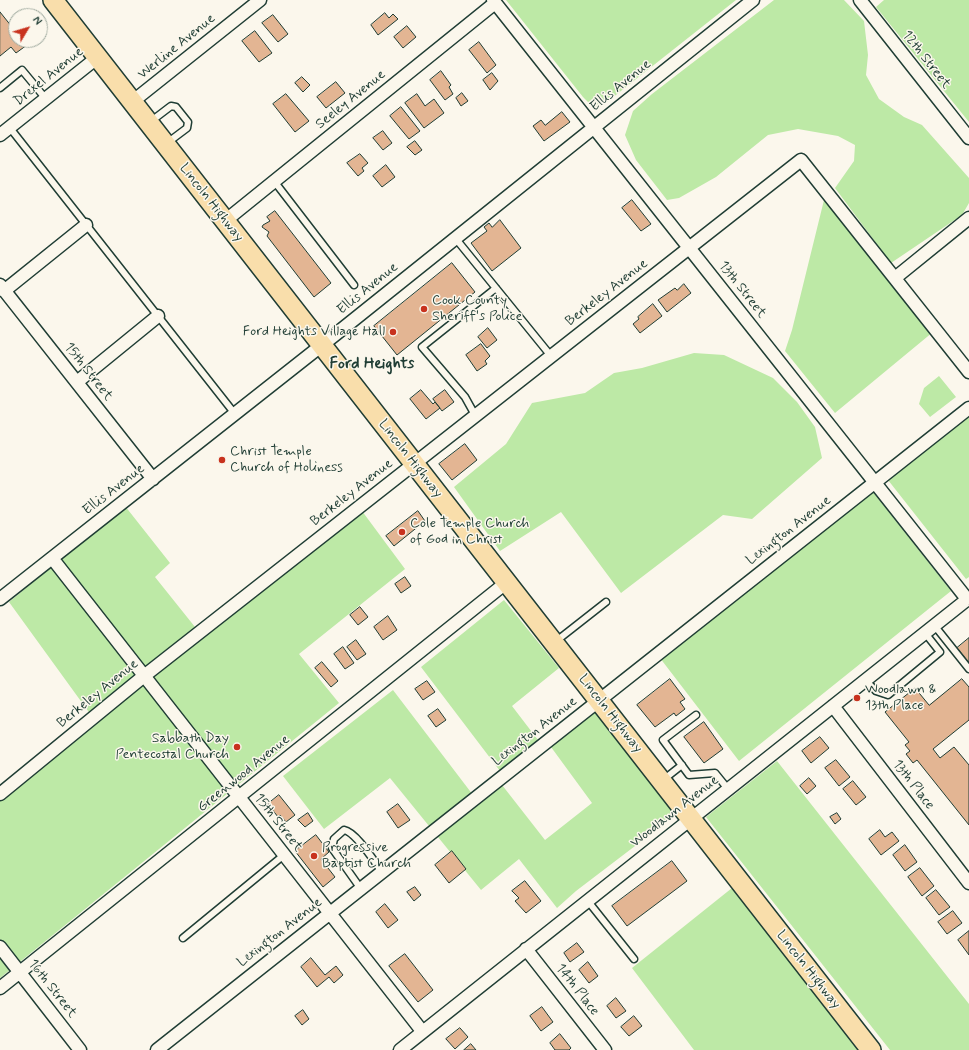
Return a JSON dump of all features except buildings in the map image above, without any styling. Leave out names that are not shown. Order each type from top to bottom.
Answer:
[{"type":"main road","name":"Lincoln Highway","points":[[53,0],[871,1050]]},
{"type":"street","name":"Werline Avenue","points":[[132,102],[260,0]]},
{"type":"street","name":"Ellis Avenue","points":[[0,599],[456,239],[753,0]]},
{"type":"street","name":"12th Street","points":[[860,0],[969,138]]},
{"type":"street","name":"13th Street","points":[[494,1],[968,598]]},
{"type":"street","name":"Seeley Avenue","points":[[225,221],[494,1]]},
{"type":"street","name":"Drexel Avenue","points":[[5,131],[98,57]]},
{"type":"street","name":"Berkeley Avenue","points":[[0,794],[144,676],[801,160],[896,278]]},
{"type":"street","points":[[969,218],[896,278],[969,372]]},
{"type":"street","points":[[2,288],[86,225]]},
{"type":"street","name":"15th Street","points":[[2,288],[153,478]]},
{"type":"street","points":[[77,382],[158,316]]},
{"type":"street","name":"Lexington Avenue","points":[[157,1050],[969,408]]},
{"type":"street","name":"15th Street","points":[[52,558],[422,1031]]},
{"type":"street","name":"Greenwood Avenue","points":[[0,988],[507,582]]},
{"type":"street","name":"Woodlawn Avenue","points":[[400,1050],[415,1046],[422,1031],[968,598]]},
{"type":"street","name":"13th Place","points":[[833,706],[969,882]]},
{"type":"street","name":"16th Street","points":[[0,947],[80,1050]]},
{"type":"street","name":"14th Place","points":[[526,949],[605,1050]]},
{"type":"lane","points":[[0,88],[22,70],[46,99]]},
{"type":"lane","points":[[149,123],[171,106],[176,107],[188,122],[187,128],[165,144]]},
{"type":"lane","points":[[5,131],[86,225],[235,414]]},
{"type":"lane","points":[[274,182],[354,285]]},
{"type":"lane","points":[[456,239],[551,356]]},
{"type":"lane","points":[[475,415],[465,397],[422,347],[496,288]]},
{"type":"lane","points":[[554,643],[606,602]]},
{"type":"lane","points":[[929,629],[969,670]]},
{"type":"lane","points":[[865,680],[876,691],[888,695],[940,652],[929,629]]},
{"type":"lane","points":[[696,715],[663,740],[689,775],[715,773],[728,789]]},
{"type":"lane","points":[[662,781],[682,765]]},
{"type":"lane","points":[[361,889],[332,848],[334,839],[344,830],[349,831],[355,837],[382,872]]},
{"type":"lane","points":[[183,938],[284,855]]},
{"type":"lane","points":[[588,900],[634,959]]},
{"type":"green space","points":[[506,0],[736,0],[602,106],[593,107],[583,97]]},
{"type":"green space","points":[[774,0],[844,0],[864,21],[868,55],[866,75],[879,99],[904,117],[922,125],[969,178],[969,203],[962,215],[891,263],[835,188],[854,161],[855,145],[838,136],[798,129],[768,135],[716,177],[679,198],[667,200],[636,160],[625,135],[633,111],[652,94]]},
{"type":"green space","points":[[884,0],[969,0],[969,122],[876,7]]},
{"type":"green space","points":[[824,200],[933,332],[835,413],[785,351],[792,330]]},
{"type":"green space","points":[[694,353],[724,355],[773,378],[797,402],[815,427],[822,458],[752,519],[723,515],[621,593],[561,512],[500,551],[454,487],[506,444],[532,403],[585,393],[614,373],[642,368]]},
{"type":"green space","points":[[939,376],[956,397],[930,417],[919,404],[924,388]]},
{"type":"green space","points":[[969,416],[969,577],[966,579],[888,480]]},
{"type":"green space","points":[[873,492],[951,591],[739,761],[660,658]]},
{"type":"green space","points":[[125,506],[170,563],[155,577],[203,637],[362,511],[405,569],[299,654],[339,703],[0,978],[0,800],[96,722],[9,602]]},
{"type":"green space","points":[[504,600],[559,668],[512,706],[538,740],[500,771],[421,667]]},
{"type":"green space","points":[[393,690],[473,795],[495,776],[545,840],[592,803],[551,747],[597,711],[677,814],[576,891],[557,908],[519,859],[481,890],[390,778],[324,829],[283,776]]},
{"type":"green space","points":[[777,761],[969,1004],[969,1050],[890,1050],[706,817]]},
{"type":"green space","points":[[732,888],[859,1050],[694,1050],[632,968]]},
{"type":"place","name":"Cook County Sheriff's Police","points":[[424,309]]},
{"type":"place","name":"Ford Heights Village Hall","points":[[393,332]]},
{"type":"place","name":"Christ Temple Church of Holiness","points":[[222,460]]},
{"type":"place","name":"Cole Temple Church of God in Christ","points":[[402,532]]},
{"type":"place","name":"Woodlawn & 13th Place","points":[[857,698]]},
{"type":"place","name":"Sabbath Day Pentecostal Church","points":[[237,747]]},
{"type":"place","name":"Progressive Baptist Church","points":[[314,856]]},
{"type":"district","name":"Ford Heights","points":[[372,365]]}]
